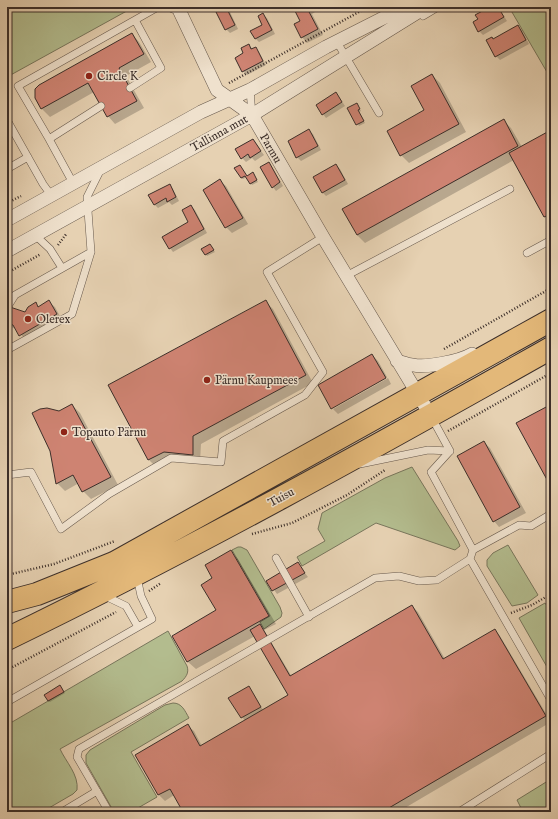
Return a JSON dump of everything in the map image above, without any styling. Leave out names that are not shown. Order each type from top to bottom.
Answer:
[{"type":"highway","name":"Tuisu","points":[[7,602],[37,594],[114,563],[551,320]]},
{"type":"highway","name":"Tuisu","points":[[7,639],[136,574],[329,471],[431,416],[551,348]]},
{"type":"street","name":"Tallinna mnt","points":[[7,220],[201,112],[250,90],[337,42],[405,7]]},
{"type":"street","name":"Tallinna mnt","points":[[7,251],[252,115],[426,7]]},
{"type":"street","name":"Parmu","points":[[182,10],[217,90],[252,115],[346,276],[431,416]]},
{"type":"street","points":[[397,361],[414,366],[439,364],[465,358],[551,311]]},
{"type":"lane","points":[[73,183],[18,86],[158,7]]},
{"type":"lane","points":[[168,7],[182,10]]},
{"type":"lane","points":[[345,56],[370,48],[438,7]]},
{"type":"lane","points":[[130,88],[161,68],[135,20]]},
{"type":"lane","points":[[337,42],[378,113]]},
{"type":"lane","points":[[250,90],[252,115]]},
{"type":"lane","points":[[49,139],[101,106]]},
{"type":"lane","points":[[7,120],[51,195]]},
{"type":"lane","points":[[7,169],[28,157]]},
{"type":"lane","points":[[7,350],[72,314],[91,252],[87,197],[102,167]]},
{"type":"lane","points":[[346,276],[510,189]]},
{"type":"lane","points":[[35,235],[50,249],[62,268]]},
{"type":"lane","points":[[7,475],[31,472],[62,529],[109,494],[171,458],[221,462],[223,441],[305,395],[323,372],[267,272],[323,237]]},
{"type":"lane","points":[[527,253],[551,240]]},
{"type":"lane","points":[[8,306],[15,295],[91,252]]},
{"type":"lane","points":[[431,416],[450,451]]},
{"type":"lane","points":[[329,471],[428,450],[450,451]]},
{"type":"lane","points":[[450,451],[430,472],[473,550]]},
{"type":"lane","points":[[109,812],[77,757],[79,749],[375,578],[399,576],[419,581],[437,580],[470,559],[473,550],[520,525],[531,526],[551,514]]},
{"type":"lane","points":[[276,558],[309,617]]},
{"type":"lane","points":[[470,559],[551,700]]},
{"type":"lane","points":[[7,702],[152,619],[141,596],[136,574]]},
{"type":"lane","points":[[99,593],[126,606],[138,627]]},
{"type":"lane","points":[[459,812],[551,754]]},
{"type":"lane","points":[[62,812],[97,791]]},
{"type":"path","points":[[441,350],[551,288]]},
{"type":"path","points":[[441,435],[551,373]]},
{"type":"path","points":[[250,535],[292,524],[347,495],[408,454]]},
{"type":"path","points":[[7,575],[54,564],[116,540]]},
{"type":"path","points":[[141,596],[167,578]]},
{"type":"path","points":[[503,615],[532,605],[551,594]]},
{"type":"path","points":[[7,670],[126,606]]},
{"type":"green space","points":[[7,7],[134,7],[7,77]]},
{"type":"green space","points":[[509,7],[551,7],[551,79]]},
{"type":"green space","points":[[412,467],[460,546],[455,550],[376,523],[302,566],[297,557],[325,541],[318,529],[322,513],[385,478]]},
{"type":"green space","points":[[508,545],[538,595],[527,603],[512,606],[487,566],[487,560],[493,553]]},
{"type":"green space","points":[[238,547],[247,550],[282,613],[281,617],[264,629],[260,622],[270,616],[232,550]]},
{"type":"green space","points":[[545,603],[551,612],[551,674],[519,618]]},
{"type":"green space","points":[[168,631],[188,668],[188,672],[184,679],[60,749],[76,779],[77,790],[73,794],[42,812],[7,812],[7,725]]},
{"type":"green space","points":[[173,703],[179,704],[185,710],[189,718],[131,752],[157,797],[131,812],[114,812],[86,763],[86,755],[90,750],[165,705]]},
{"type":"green space","points":[[551,779],[551,812],[523,812],[517,800]]},
{"type":"building","points":[[226,7],[235,25],[225,30],[216,12]]},
{"type":"building","points":[[293,7],[308,7],[307,8],[318,29],[301,38],[294,24],[300,21]]},
{"type":"building","points":[[490,7],[498,7],[504,17],[478,32],[473,22],[478,19],[475,15]]},
{"type":"building","points":[[263,13],[272,30],[255,39],[250,31],[262,25],[258,16]]},
{"type":"building","points":[[518,25],[526,40],[495,57],[486,40],[492,37],[493,39]]},
{"type":"building","name":"Circle K","points":[[132,33],[144,54],[119,68],[137,101],[107,117],[88,83],[41,109],[35,98],[35,89],[39,85]]},
{"type":"building","points":[[249,44],[251,49],[256,47],[263,61],[242,72],[235,58],[243,53],[241,48]]},
{"type":"building","points":[[432,74],[459,124],[400,156],[387,131],[424,110],[411,86]]},
{"type":"building","points":[[336,92],[342,102],[322,115],[316,105]]},
{"type":"building","points":[[357,103],[360,109],[358,110],[364,121],[356,125],[347,108]]},
{"type":"building","points":[[504,119],[518,146],[357,235],[342,209]]},
{"type":"building","points":[[309,129],[318,146],[296,158],[288,141]]},
{"type":"building","points":[[551,130],[551,214],[544,217],[509,153]]},
{"type":"building","points":[[253,139],[261,151],[250,158],[248,154],[241,159],[235,149]]},
{"type":"building","points":[[269,162],[280,182],[272,188],[260,167]]},
{"type":"building","points":[[336,164],[345,180],[322,193],[313,177]]},
{"type":"building","points":[[240,165],[247,176],[253,172],[257,180],[250,184],[245,176],[241,178],[234,168]]},
{"type":"building","points":[[220,179],[243,218],[225,228],[203,190]]},
{"type":"building","points":[[170,184],[176,197],[167,202],[166,198],[154,205],[148,195]]},
{"type":"building","points":[[191,205],[204,229],[169,249],[162,237],[188,222],[182,210]]},
{"type":"building","points":[[210,244],[214,250],[205,255],[201,249]]},
{"type":"building","name":"Olerex","points":[[49,300],[57,314],[19,336],[13,325],[7,323],[7,306],[25,312],[28,307],[36,302],[38,307]]},
{"type":"building","name":"Pärnu Kaupmees","points":[[266,300],[306,375],[193,436],[193,455],[164,452],[148,460],[108,385]]},
{"type":"building","points":[[372,354],[386,378],[331,409],[318,385]]},
{"type":"building","name":"Topauto Pärnu","points":[[72,404],[111,477],[82,492],[73,475],[56,484],[50,451],[32,413],[40,409],[47,408],[59,411]]},
{"type":"building","points":[[548,406],[551,411],[551,487],[516,423]]},
{"type":"building","points":[[484,441],[520,507],[493,522],[457,456]]},
{"type":"building","points":[[231,550],[269,616],[187,662],[172,636],[216,610],[201,585],[212,578],[205,565]]},
{"type":"building","points":[[298,562],[305,573],[272,591],[266,581]]},
{"type":"building","points":[[412,605],[443,659],[495,629],[546,716],[382,812],[183,812],[170,789],[158,795],[135,755],[188,724],[200,746],[288,695],[250,630],[260,624],[290,676]]},
{"type":"building","points":[[60,685],[64,692],[48,701],[44,695]]},
{"type":"building","points":[[249,686],[261,707],[241,718],[228,698]]},
{"type":"place","name":"Circle K","points":[[89,76]]},
{"type":"place","name":"Olerex","points":[[28,319]]},
{"type":"place","name":"Pärnu Kaupmees","points":[[207,380]]},
{"type":"place","name":"Topauto Pärnu","points":[[64,432]]}]
